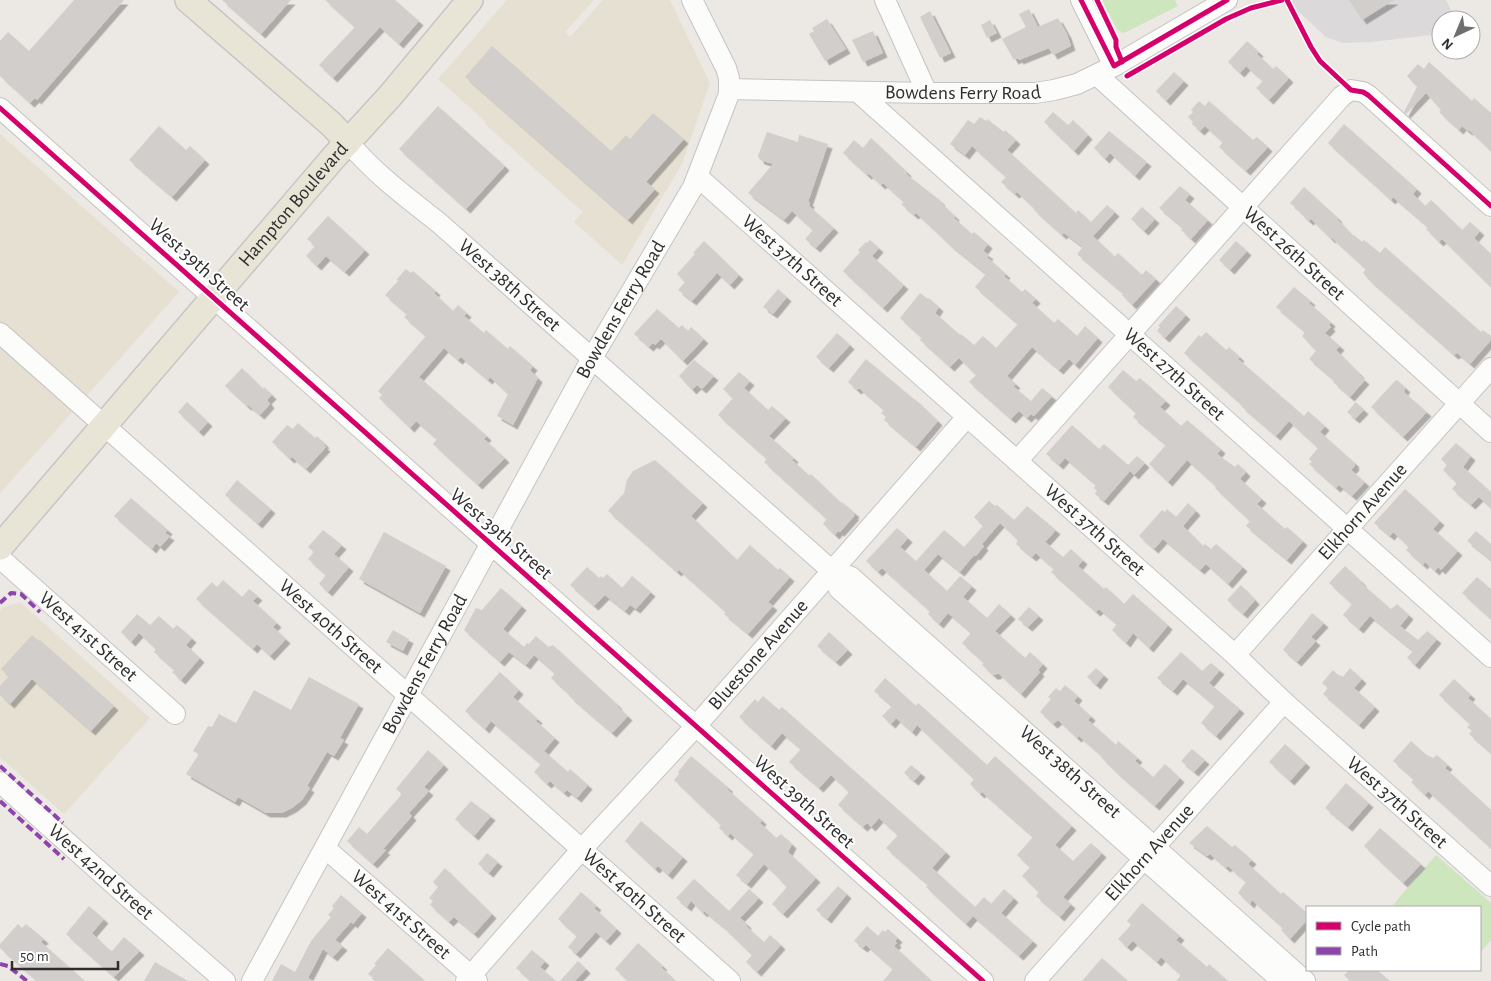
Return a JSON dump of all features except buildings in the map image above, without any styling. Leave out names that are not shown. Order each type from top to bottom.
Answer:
[{"type":"main road","name":"West 38th Street","points":[[188,0],[326,119],[348,142]]},
{"type":"main road","name":"Hampton Boulevard","points":[[0,547],[213,297],[390,96],[462,3]]},
{"type":"street","points":[[692,0],[726,68],[729,78],[729,89]]},
{"type":"street","points":[[885,0],[927,93]]},
{"type":"street","name":"West 26th Street","points":[[1081,0],[1106,70],[1242,208],[1491,432]]},
{"type":"street","name":"Bowdens Ferry Road","points":[[252,981],[592,358],[698,177],[729,89],[927,93],[1035,93],[1054,90],[1077,84],[1106,70],[1227,0]]},
{"type":"street","points":[[1017,461],[1342,96],[1351,90],[1368,95],[1491,206]]},
{"type":"street","name":"West 27th Street","points":[[858,92],[1491,656]]},
{"type":"street","name":"West 39th Street","points":[[0,108],[983,981]]},
{"type":"street","name":"West 38th Street","points":[[348,142],[366,163],[438,222],[831,570],[839,589],[1149,852],[1305,981]]},
{"type":"street","name":"West 37th Street","points":[[698,177],[1235,655],[1284,702],[1491,886]]},
{"type":"street","name":"West 40th Street","points":[[0,333],[730,981]]},
{"type":"street","name":"Elkhorn Avenue","points":[[1235,655],[1491,368]]},
{"type":"street","name":"Bluestone Avenue","points":[[471,979],[582,849],[696,726],[831,570],[968,417]]},
{"type":"street","name":"West 41st Street","points":[[0,558],[175,714]]},
{"type":"street","name":"Elkhorn Avenue","points":[[1035,981],[1284,702]]},
{"type":"street","name":"West 42nd Street","points":[[0,782],[225,981]]},
{"type":"street","name":"West 41st Street","points":[[326,848],[471,979]]},
{"type":"street","name":"West 38th Street","points":[[1149,852],[1282,981]]},
{"type":"shaded area","points":[[507,0],[594,0],[565,32],[570,37],[603,0],[670,0],[710,83],[682,164],[622,265],[574,222],[583,212],[438,79]]},
{"type":"shaded area","points":[[1286,0],[1446,0],[1451,10],[1431,10],[1431,35],[1343,43],[1326,37]]},
{"type":"shaded area","points":[[0,134],[179,292],[0,493]]},
{"type":"shaded area","points":[[20,602],[150,718],[64,814],[0,757],[0,610]]},
{"type":"green space","points":[[1102,0],[1175,0],[1178,6],[1122,33],[1116,28]]},
{"type":"green space","points":[[1436,855],[1491,903],[1491,940],[1481,952],[1481,906],[1392,906]]},
{"type":"marked path","points":[[0,603],[11,593],[21,594],[40,612]]},
{"type":"marked path","points":[[0,766],[63,823]]},
{"type":"marked path","points":[[0,801],[64,859]]},
{"type":"marked path","points":[[0,964],[8,966],[27,981]]},
{"type":"cycle path","points":[[1081,0],[1114,66],[1227,0]]},
{"type":"cycle path","points":[[1097,0],[1116,40],[1116,47],[1122,62]]},
{"type":"cycle path","points":[[1127,76],[1226,19],[1251,8],[1282,0]]},
{"type":"cycle path","points":[[1287,0],[1320,61],[1351,90],[1368,95],[1491,206]]},
{"type":"cycle path","points":[[0,108],[983,981]]}]
